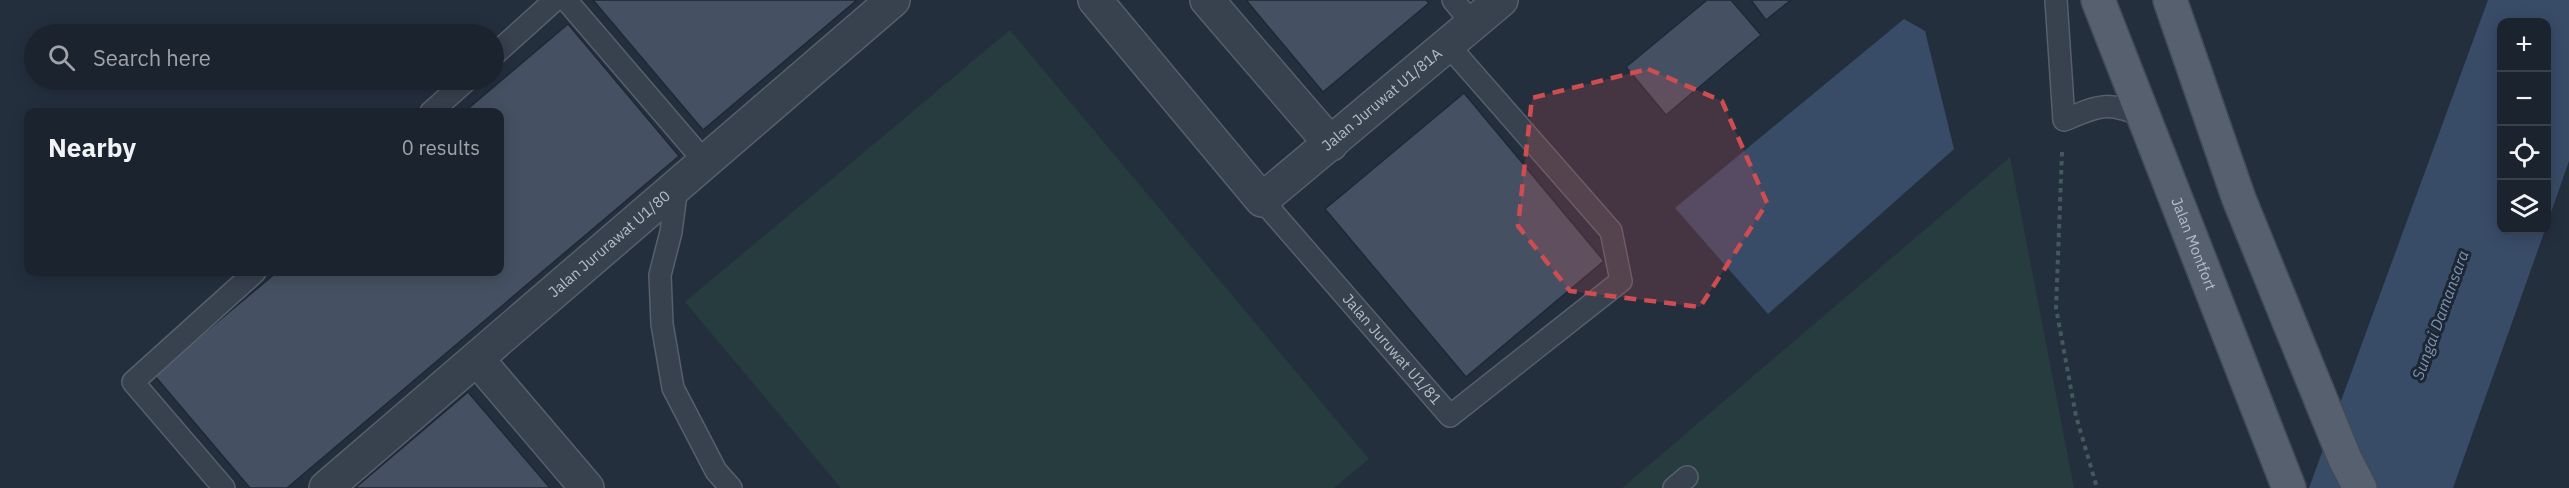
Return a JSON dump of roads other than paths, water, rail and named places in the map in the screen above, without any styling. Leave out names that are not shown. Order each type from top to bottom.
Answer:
[{"type":"main road","name":"Jalan Montfort","points":[[2098,0],[2289,488]]},
{"type":"main road","points":[[2170,0],[2239,199],[2345,459],[2360,488]]},
{"type":"street","name":"Jalan Jururawat U1/80","points":[[327,488],[893,0]]},
{"type":"street","name":"Jalan Juruwat U1/81","points":[[1095,0],[1262,200]]},
{"type":"street","points":[[1207,0],[1331,144]]},
{"type":"street","name":"Jalan Juruwat U1/81A","points":[[1262,200],[1448,45],[1463,12],[1501,0]]},
{"type":"street","points":[[477,359],[587,488]]},
{"type":"lane","points":[[504,46],[555,0]]},
{"type":"lane","points":[[566,0],[705,162]]},
{"type":"lane","points":[[2056,0],[2064,120],[2101,105],[2120,106],[2144,116]]},
{"type":"lane","name":"Jalan Juruwat U1/81","points":[[1262,200],[1450,416],[1621,281],[1611,231],[1448,45]]},
{"type":"lane","points":[[435,108],[455,90]]},
{"type":"lane","points":[[677,186],[671,232],[660,275],[662,324],[673,388],[716,471],[731,488]]},
{"type":"lane","points":[[224,488],[133,382],[251,276]]},
{"type":"water","name":"Sungai Damansara","points":[[2488,0],[2569,0],[2569,161],[2551,213],[2551,18],[2497,18],[2497,234],[2544,234],[2453,488],[2309,488]]},
{"type":"water","points":[[1904,19],[1925,31],[1954,149],[1768,314],[1675,208]]}]
